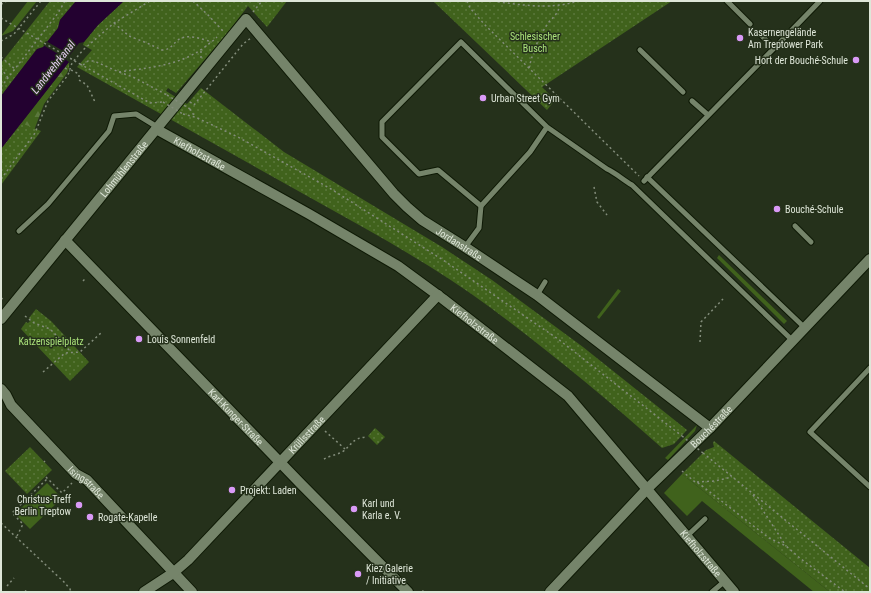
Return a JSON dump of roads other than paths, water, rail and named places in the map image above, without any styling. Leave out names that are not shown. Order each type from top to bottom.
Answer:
[{"type":"street","name":"Jordanstraße","points":[[246,19],[402,203],[422,220],[537,296],[710,428]]},
{"type":"street","name":"Lohmühlenstraße","points":[[1,319],[246,19]]},
{"type":"street","name":"Kiefholzstraße","points":[[156,129],[398,266],[438,295],[568,396],[646,490],[734,592]]},
{"type":"street","name":"Karl-Kunger-Straße","points":[[65,240],[408,592]]},
{"type":"street","name":"Bouchéstraße","points":[[550,592],[646,490],[710,428],[870,259]]},
{"type":"street","name":"Krüllsstraße","points":[[144,592],[173,573],[188,560],[438,295]]},
{"type":"street","name":"Isingstraße","points":[[1,389],[11,405],[79,476],[87,480],[192,592]]},
{"type":"lane","points":[[727,1],[750,24]]},
{"type":"lane","points":[[805,328],[646,179],[820,1]]},
{"type":"lane","points":[[759,33],[774,48]]},
{"type":"lane","points":[[481,206],[438,170],[419,174],[382,137],[382,122],[461,42],[547,127],[632,185],[792,340]]},
{"type":"lane","points":[[640,50],[683,92]]},
{"type":"lane","points":[[692,101],[708,115]]},
{"type":"lane","points":[[19,231],[54,198],[109,131],[114,116],[136,114],[154,125],[156,129]]},
{"type":"lane","points":[[465,247],[479,228],[481,206],[530,152],[547,127]]},
{"type":"lane","points":[[795,226],[811,242]]},
{"type":"lane","points":[[537,296],[545,282]]},
{"type":"lane","points":[[870,368],[810,432],[870,487]]},
{"type":"lane","points":[[687,536],[705,519]]},
{"type":"lane","points":[[712,592],[725,581]]},
{"type":"water","name":"Landwehrkanal","points":[[76,1],[124,1],[98,25],[84,42],[79,43],[66,60],[69,62],[1,149],[1,96],[37,49],[43,47],[58,28],[60,20]]},
{"type":"place","name":"Kasernengelände Am Treptower Park","points":[[740,38]]},
{"type":"place","name":"Hort der Bouché-Schule","points":[[856,60]]},
{"type":"place","name":"Urban Street Gym","points":[[483,98]]},
{"type":"place","name":"Bouché-Schule","points":[[777,209]]},
{"type":"place","name":"Louis Sonnenfeld","points":[[139,339]]},
{"type":"place","name":"Projekt: Laden","points":[[232,490]]},
{"type":"place","name":"Christus-Treff Berlin Treptow","points":[[79,505]]},
{"type":"place","name":"Karl und Karla e. V.","points":[[354,509]]},
{"type":"place","name":"Rogate-Kapelle","points":[[90,517]]},
{"type":"place","name":"Kiez Galerie / Initiative","points":[[358,574]]},
{"type":"park label","name":"Schlesischer Busch","points":[[535,42]]},
{"type":"park label","name":"Katzenspielplatz","points":[[51,341]]}]
